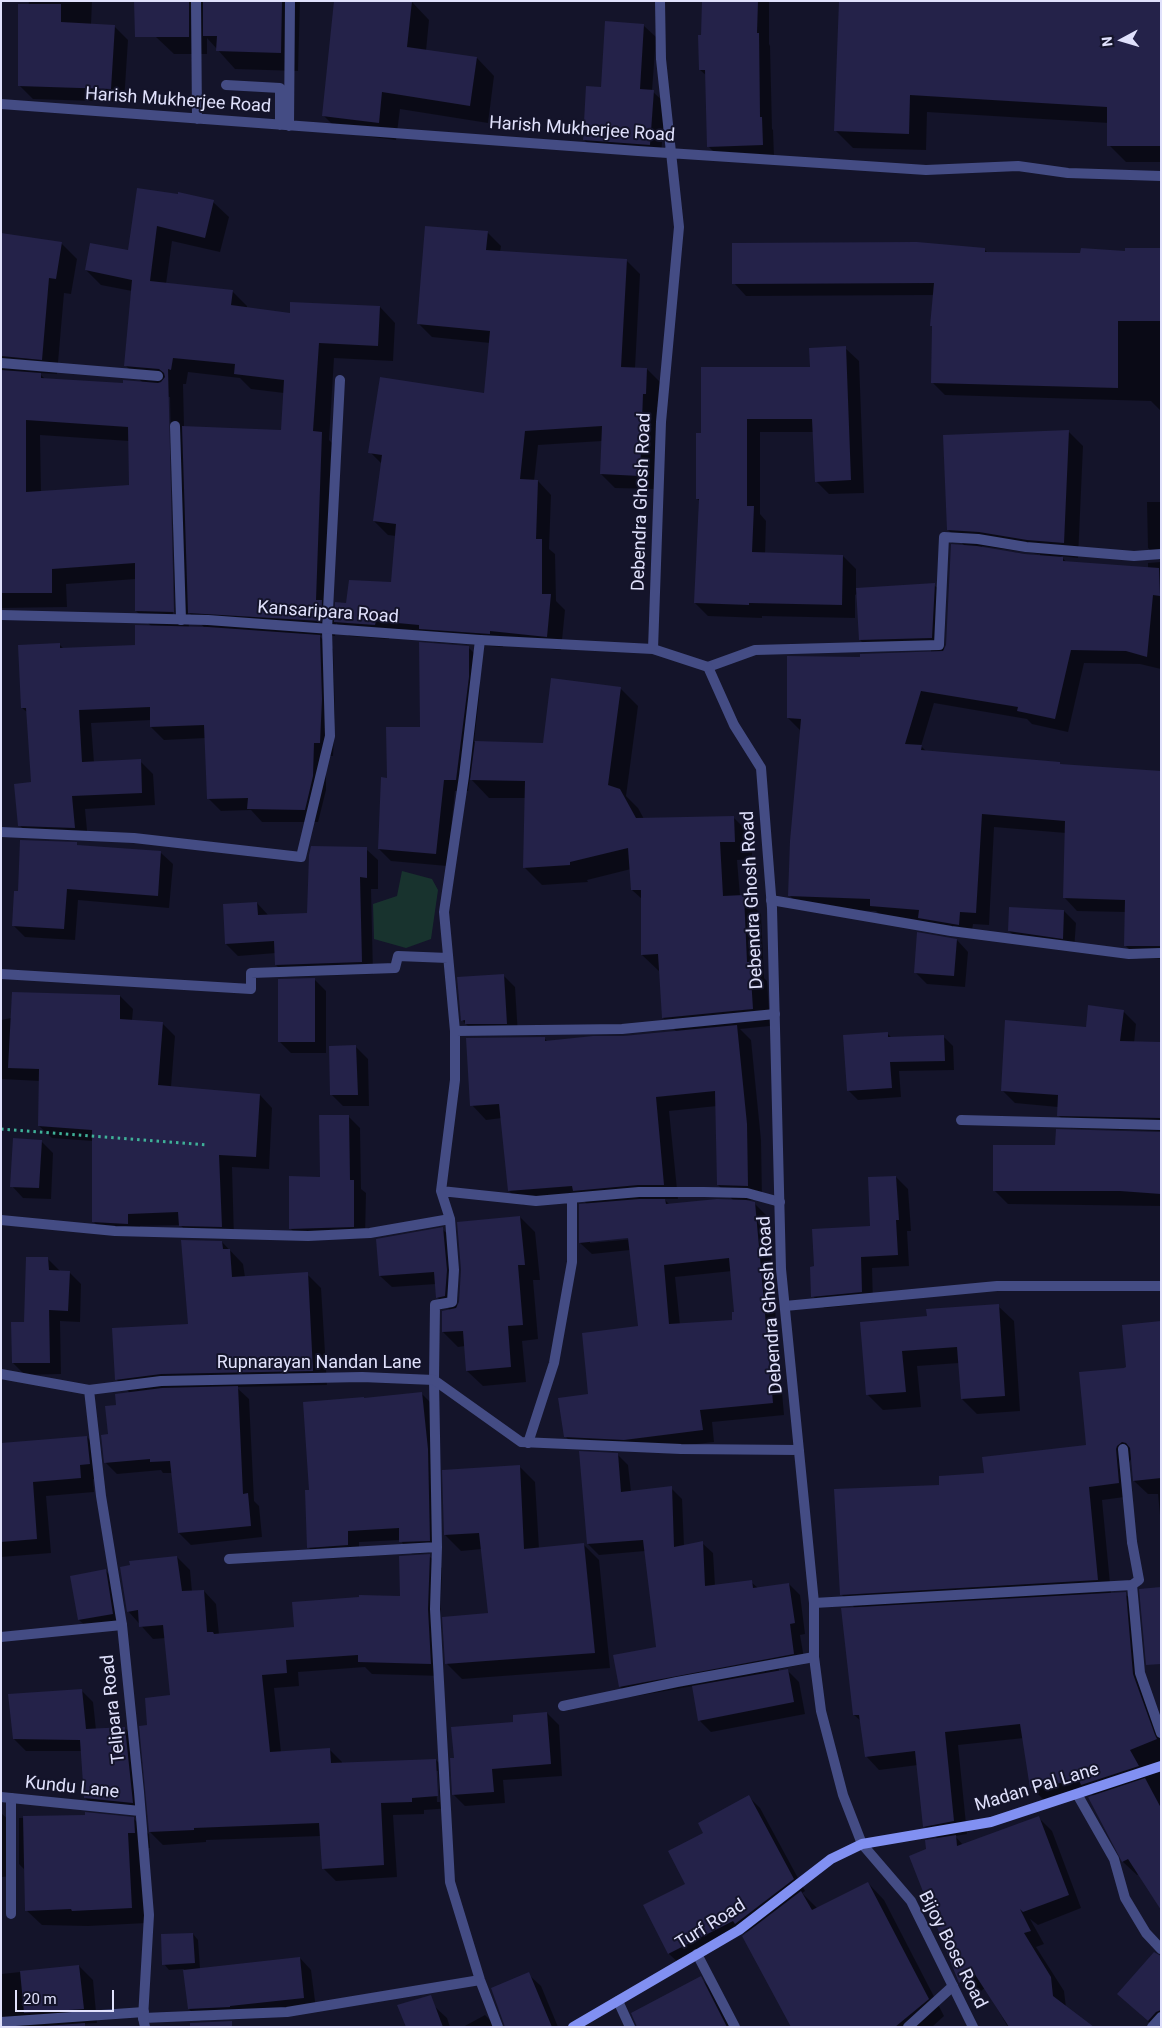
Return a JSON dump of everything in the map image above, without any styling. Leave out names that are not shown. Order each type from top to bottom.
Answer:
[{"type":"street","points":[[196,1],[197,119]]},
{"type":"street","points":[[284,125],[290,1]]},
{"type":"street","name":"Debendra Ghosh Road","points":[[653,649],[661,422],[679,228],[661,59],[660,1]]},
{"type":"street","points":[[226,85],[280,88],[284,125]]},
{"type":"street","name":"Harish Mukherjee Road","points":[[1,104],[926,170],[1018,166],[1068,173],[1161,176]]},
{"type":"street","points":[[1,363],[158,376]]},
{"type":"street","points":[[1,832],[134,838],[300,857],[330,736],[327,629],[340,380]]},
{"type":"street","points":[[175,426],[180,620]]},
{"type":"street","points":[[653,649],[708,667],[755,650],[939,644],[944,537],[978,539],[1026,547],[1134,556],[1161,554]]},
{"type":"street","name":"Kansaripara Road","points":[[1,615],[180,620],[480,640],[653,649]]},
{"type":"street","points":[[480,640],[464,776],[444,912],[455,1030],[455,1080],[440,1191],[450,1219],[454,1270],[452,1302],[435,1305],[434,1380],[437,1547],[435,1609],[450,1882],[480,1980],[498,2027]]},
{"type":"street","name":"Debendra Ghosh Road","points":[[708,667],[734,725],[761,768],[771,900],[781,1269],[814,1603],[814,1657],[821,1712],[843,1795],[862,1844]]},
{"type":"street","points":[[771,900],[951,931],[1129,954],[1161,952]]},
{"type":"street","points":[[1,974],[251,989],[251,973],[395,968],[398,956],[448,958]]},
{"type":"street","points":[[455,1030],[622,1029],[775,1014]]},
{"type":"street","points":[[961,1120],[1161,1125]]},
{"type":"street","points":[[440,1191],[536,1201],[639,1192],[747,1193],[780,1202]]},
{"type":"street","points":[[528,1442],[554,1363],[572,1262],[572,1198]]},
{"type":"street","points":[[1,1220],[115,1232],[308,1236],[370,1233],[450,1219]]},
{"type":"street","points":[[785,1306],[998,1286],[1161,1286]]},
{"type":"street","name":"Rupnarayan Nandan Lane","points":[[1,1374],[89,1390],[161,1380],[362,1377],[434,1380],[521,1442],[681,1449],[799,1450]]},
{"type":"street","name":"Telipara Road","points":[[89,1390],[101,1496],[122,1625],[140,1811],[149,1914],[144,2019]]},
{"type":"street","points":[[814,1603],[1132,1585],[1139,1580],[1132,1542],[1123,1449]]},
{"type":"street","points":[[229,1559],[437,1547]]},
{"type":"street","points":[[1132,1585],[1140,1673],[1161,1733]]},
{"type":"street","points":[[1,1637],[122,1625]]},
{"type":"street","points":[[563,1706],[677,1682],[814,1657]]},
{"type":"street","name":"Madan Pal Lane","points":[[862,1844],[991,1822],[1161,1766]]},
{"type":"street","points":[[1077,1794],[1114,1859],[1125,1898],[1146,1933],[1161,1949]]},
{"type":"street","points":[[6,1797],[11,1914]]},
{"type":"street","name":"Kundu Lane","points":[[6,1797],[140,1811]]},
{"type":"street","name":"Turf Road","points":[[574,2027],[739,1930],[831,1859],[862,1844]]},
{"type":"street","name":"Bijoy Bose Road","points":[[862,1844],[911,1901],[972,2027]]},
{"type":"street","points":[[697,1954],[735,2027]]},
{"type":"street","points":[[1,2022],[144,2019],[287,2012],[480,1980]]},
{"type":"street","points":[[908,2027],[953,1986]]},
{"type":"street","points":[[618,2001],[630,2027]]},
{"type":"street","points":[[1152,2027],[1161,2017]]},
{"type":"path","points":[[1,1129],[206,1145]]},
{"type":"green space","points":[[402,871],[432,879],[438,890],[431,939],[406,948],[374,939],[373,904],[397,896]]},
{"type":"building","points":[[134,1],[189,1],[189,37],[135,37]]},
{"type":"building","points":[[203,1],[282,1],[281,53],[216,51],[217,36],[203,36]]},
{"type":"building","points":[[334,1],[412,1],[407,47],[477,57],[470,106],[382,92],[379,123],[322,116]]},
{"type":"building","points":[[702,1],[758,1],[757,33],[759,33],[760,117],[762,117],[763,145],[707,147],[705,70],[699,70],[698,35],[701,35]]},
{"type":"building","points":[[839,1],[1161,1],[1161,146],[1107,146],[1107,107],[910,95],[909,134],[834,131]]},
{"type":"building","points":[[18,4],[61,4],[61,22],[115,25],[111,89],[18,86]]},
{"type":"building","points":[[605,21],[644,24],[640,89],[654,90],[650,145],[583,140],[586,86],[601,87]]},
{"type":"building","points":[[137,188],[178,194],[178,192],[214,200],[205,238],[157,226],[150,281],[233,290],[231,305],[290,313],[290,302],[380,306],[378,346],[319,343],[313,431],[322,432],[316,600],[322,600],[321,621],[188,613],[182,426],[281,430],[284,380],[234,374],[235,364],[173,358],[171,370],[168,369],[174,612],[135,611],[135,563],[52,569],[52,593],[1,593],[1,370],[41,373],[41,378],[123,383],[123,380],[158,383],[165,377],[164,373],[159,369],[124,366],[132,280],[85,270],[90,243],[128,250]],"holes":[[[26,420],[128,427],[129,485],[26,492]]]},
{"type":"building","points":[[425,226],[488,231],[486,250],[627,259],[621,367],[647,368],[646,394],[643,394],[640,476],[600,474],[602,426],[525,431],[520,479],[538,480],[536,539],[542,539],[542,594],[551,594],[547,637],[490,631],[490,634],[419,629],[419,625],[376,621],[375,625],[334,622],[335,602],[346,603],[349,580],[391,582],[396,524],[373,521],[382,455],[368,453],[380,377],[484,393],[490,331],[417,324]]},
{"type":"building","points":[[1,233],[62,242],[56,279],[49,278],[42,360],[1,356]]},
{"type":"building","points":[[917,242],[985,248],[985,252],[1080,253],[1081,248],[1125,251],[1125,248],[1161,248],[1161,321],[1118,321],[1118,388],[931,383],[932,326],[930,326],[934,283],[732,284],[732,243]]},
{"type":"building","points":[[846,346],[851,480],[815,482],[812,419],[747,419],[747,506],[754,506],[752,552],[843,555],[842,605],[694,603],[699,499],[696,499],[696,433],[701,433],[701,367],[810,367],[809,348]]},
{"type":"building","points":[[1069,430],[1064,543],[1027,540],[979,532],[947,530],[943,435]]},
{"type":"building","points":[[951,544],[1063,557],[1063,561],[1159,568],[1160,596],[1153,595],[1147,657],[1126,651],[1071,650],[1055,719],[1017,711],[1018,707],[921,691],[905,744],[922,745],[921,750],[1060,762],[1060,764],[1161,771],[1161,946],[1124,946],[1125,900],[1063,898],[1065,821],[982,814],[976,913],[960,912],[959,925],[918,918],[919,910],[870,906],[870,899],[788,896],[790,841],[801,719],[787,718],[787,656],[860,657],[860,654],[943,651],[946,645]]},
{"type":"building","points":[[935,583],[932,638],[859,640],[856,588]]},
{"type":"building","points":[[135,625],[208,627],[320,635],[322,699],[320,743],[314,743],[313,776],[305,810],[247,809],[248,798],[207,799],[204,725],[150,727],[150,707],[79,710],[82,762],[141,759],[142,793],[72,796],[75,828],[18,826],[14,784],[31,782],[26,708],[21,708],[18,645],[60,643],[60,648],[135,645]]},
{"type":"building","points":[[419,642],[469,646],[469,677],[456,780],[444,780],[436,854],[378,849],[381,777],[387,778],[386,727],[420,727]]},
{"type":"building","points":[[551,678],[621,687],[608,785],[620,789],[636,818],[734,816],[735,842],[720,842],[723,896],[744,895],[747,962],[750,962],[753,1009],[662,1018],[658,954],[641,955],[641,890],[631,890],[628,848],[570,862],[570,865],[523,868],[525,781],[470,780],[475,741],[543,743]]},
{"type":"building","points":[[20,840],[77,842],[77,845],[161,851],[158,896],[67,889],[64,929],[12,926],[14,891],[18,891]]},
{"type":"building","points":[[311,846],[367,847],[367,878],[360,877],[362,962],[275,965],[274,941],[225,944],[223,904],[257,902],[258,915],[307,913]]},
{"type":"building","points":[[1009,907],[1064,910],[1063,939],[1008,931]]},
{"type":"building","points":[[917,932],[957,939],[954,976],[914,973]]},
{"type":"building","points":[[504,974],[507,1024],[465,1024],[465,1020],[461,1021],[457,977]]},
{"type":"building","points":[[315,978],[315,1042],[278,1042],[278,979]]},
{"type":"building","points":[[12,992],[120,995],[120,1019],[163,1022],[158,1085],[260,1094],[256,1157],[219,1155],[222,1227],[179,1226],[178,1212],[128,1214],[128,1224],[92,1222],[92,1130],[38,1126],[39,1069],[8,1068]]},
{"type":"building","points":[[1088,1005],[1124,1010],[1120,1041],[1161,1042],[1161,1118],[1057,1116],[1058,1095],[1001,1091],[1005,1020],[1086,1027]]},
{"type":"building","points":[[737,1025],[747,1124],[748,1186],[717,1185],[715,1091],[656,1097],[664,1185],[638,1185],[573,1191],[572,1186],[508,1191],[499,1104],[470,1106],[466,1038],[545,1037],[545,1041]]},
{"type":"building","points":[[888,1032],[888,1037],[944,1035],[945,1061],[890,1062],[892,1088],[847,1091],[843,1035]]},
{"type":"building","points":[[356,1045],[358,1095],[330,1095],[329,1046]]},
{"type":"building","points":[[319,1115],[349,1115],[350,1180],[354,1180],[354,1227],[289,1229],[289,1176],[320,1177]]},
{"type":"building","points":[[1056,1129],[1161,1132],[1161,1194],[1120,1191],[993,1191],[993,1145],[1055,1145]]},
{"type":"building","points":[[13,1138],[42,1140],[39,1188],[10,1187]]},
{"type":"building","points":[[896,1176],[899,1220],[896,1220],[898,1255],[861,1257],[862,1292],[811,1297],[810,1267],[814,1266],[812,1229],[870,1226],[868,1177]]},
{"type":"building","points":[[639,1199],[665,1199],[666,1204],[717,1199],[755,1202],[773,1403],[700,1410],[703,1430],[624,1440],[564,1437],[558,1398],[588,1394],[582,1333],[638,1326],[628,1238],[579,1243],[579,1204]],"holes":[[[729,1258],[734,1312],[732,1312],[732,1320],[669,1324],[664,1265]]]},
{"type":"building","points":[[520,1216],[525,1265],[518,1265],[523,1325],[508,1326],[511,1367],[466,1371],[463,1331],[442,1332],[442,1311],[456,1308],[459,1302],[461,1270],[457,1222]]},
{"type":"building","points":[[443,1227],[447,1270],[445,1296],[436,1298],[434,1272],[379,1276],[376,1239]]},
{"type":"building","points":[[181,1240],[222,1241],[223,1249],[230,1249],[232,1277],[308,1272],[313,1371],[161,1374],[115,1380],[112,1328],[188,1324]]},
{"type":"building","points":[[26,1257],[48,1257],[49,1270],[70,1271],[68,1311],[49,1310],[50,1363],[12,1363],[11,1322],[24,1322]]},
{"type":"building","points":[[999,1304],[1005,1396],[961,1399],[957,1347],[902,1351],[906,1392],[866,1395],[860,1322],[927,1316],[926,1309]]},
{"type":"building","points":[[1161,1321],[1161,1478],[1133,1481],[1130,1448],[1126,1443],[1122,1442],[1116,1449],[1119,1483],[1089,1487],[1098,1580],[840,1595],[834,1489],[939,1485],[939,1476],[984,1473],[982,1457],[1086,1445],[1079,1372],[1126,1367],[1122,1325]]},
{"type":"building","points":[[238,1386],[243,1494],[248,1493],[251,1526],[178,1533],[170,1461],[150,1462],[150,1459],[104,1463],[101,1435],[108,1434],[105,1406],[116,1405],[115,1394],[162,1388]]},
{"type":"building","points":[[422,1392],[428,1449],[430,1541],[399,1542],[399,1528],[348,1531],[348,1545],[307,1548],[305,1490],[309,1490],[303,1402]]},
{"type":"building","points":[[87,1436],[90,1464],[80,1465],[81,1478],[33,1482],[37,1539],[1,1542],[1,1443]]},
{"type":"building","points":[[579,1451],[618,1453],[621,1492],[672,1486],[674,1547],[703,1541],[705,1586],[752,1580],[753,1588],[789,1583],[795,1623],[790,1624],[794,1654],[619,1687],[613,1655],[656,1647],[643,1540],[587,1544]]},
{"type":"building","points":[[520,1465],[524,1549],[584,1543],[595,1653],[445,1664],[442,1617],[488,1613],[479,1533],[444,1535],[442,1470]]},
{"type":"building","points":[[430,1554],[428,1609],[431,1664],[358,1662],[358,1655],[286,1660],[287,1673],[262,1675],[270,1752],[330,1748],[331,1763],[436,1759],[438,1796],[412,1798],[412,1802],[381,1803],[384,1865],[322,1869],[319,1823],[194,1828],[194,1830],[149,1832],[139,1726],[147,1725],[145,1698],[170,1695],[163,1625],[139,1627],[138,1610],[127,1612],[120,1567],[130,1565],[129,1561],[177,1556],[182,1591],[204,1590],[207,1632],[213,1632],[214,1634],[294,1627],[292,1602],[359,1597],[359,1595],[400,1596],[399,1556]]},
{"type":"building","points":[[106,1569],[113,1614],[78,1620],[70,1576]]},
{"type":"building","points":[[1161,1587],[1161,1664],[1146,1665],[1139,1589]]},
{"type":"building","points":[[1126,1592],[1133,1674],[1157,1739],[1130,1750],[1139,1766],[1081,1785],[1079,1780],[1030,1788],[1020,1724],[945,1732],[954,1821],[923,1827],[915,1751],[865,1757],[859,1715],[853,1715],[841,1608]]},
{"type":"building","points":[[788,1669],[794,1702],[698,1721],[692,1686]]},
{"type":"building","points":[[82,1689],[86,1729],[125,1727],[133,1803],[84,1798],[80,1740],[13,1739],[8,1694]]},
{"type":"building","points":[[547,1712],[551,1764],[492,1769],[494,1792],[452,1795],[450,1758],[454,1758],[451,1727],[513,1722],[513,1715]]},
{"type":"building","points":[[1145,1778],[1161,1808],[1161,1910],[1128,1859],[1122,1862],[1088,1797]]},
{"type":"building","points":[[749,1795],[794,1879],[735,1924],[733,1921],[668,1954],[643,1905],[685,1884],[668,1851],[703,1833],[698,1823]]},
{"type":"building","points":[[85,1812],[134,1817],[135,1833],[128,1833],[132,1908],[25,1911],[23,1816],[85,1815]]},
{"type":"building","points":[[1039,1816],[1069,1895],[1023,1912],[1020,1909],[1031,1931],[1024,1933],[1051,1977],[1053,1996],[1094,2027],[1009,2027],[974,1973],[959,1983],[909,1856],[926,1849],[925,1840],[956,1835],[957,1846]]},
{"type":"building","points":[[868,1882],[929,1999],[895,2027],[791,2027],[742,1936],[801,1891],[812,1910]]},
{"type":"building","points":[[193,1933],[195,1963],[162,1965],[161,1934]]},
{"type":"building","points":[[1154,1952],[1161,1956],[1161,2010],[1156,2012],[1148,2021],[1117,1994]]},
{"type":"building","points":[[300,1957],[304,1998],[230,2007],[188,2009],[183,1970]]},
{"type":"building","points":[[79,1965],[84,2009],[24,2013],[20,1971]]},
{"type":"building","points":[[529,1972],[552,2027],[505,2027],[491,1988]]},
{"type":"building","points":[[701,1976],[727,2027],[637,2027],[631,2013]]},
{"type":"building","points":[[431,1995],[443,2027],[406,2027],[397,2005]]},
{"type":"building","points":[[232,2021],[232,2027],[190,2027],[190,2023]]},
{"type":"building","points":[[85,2023],[85,2027],[32,2027]]}]
